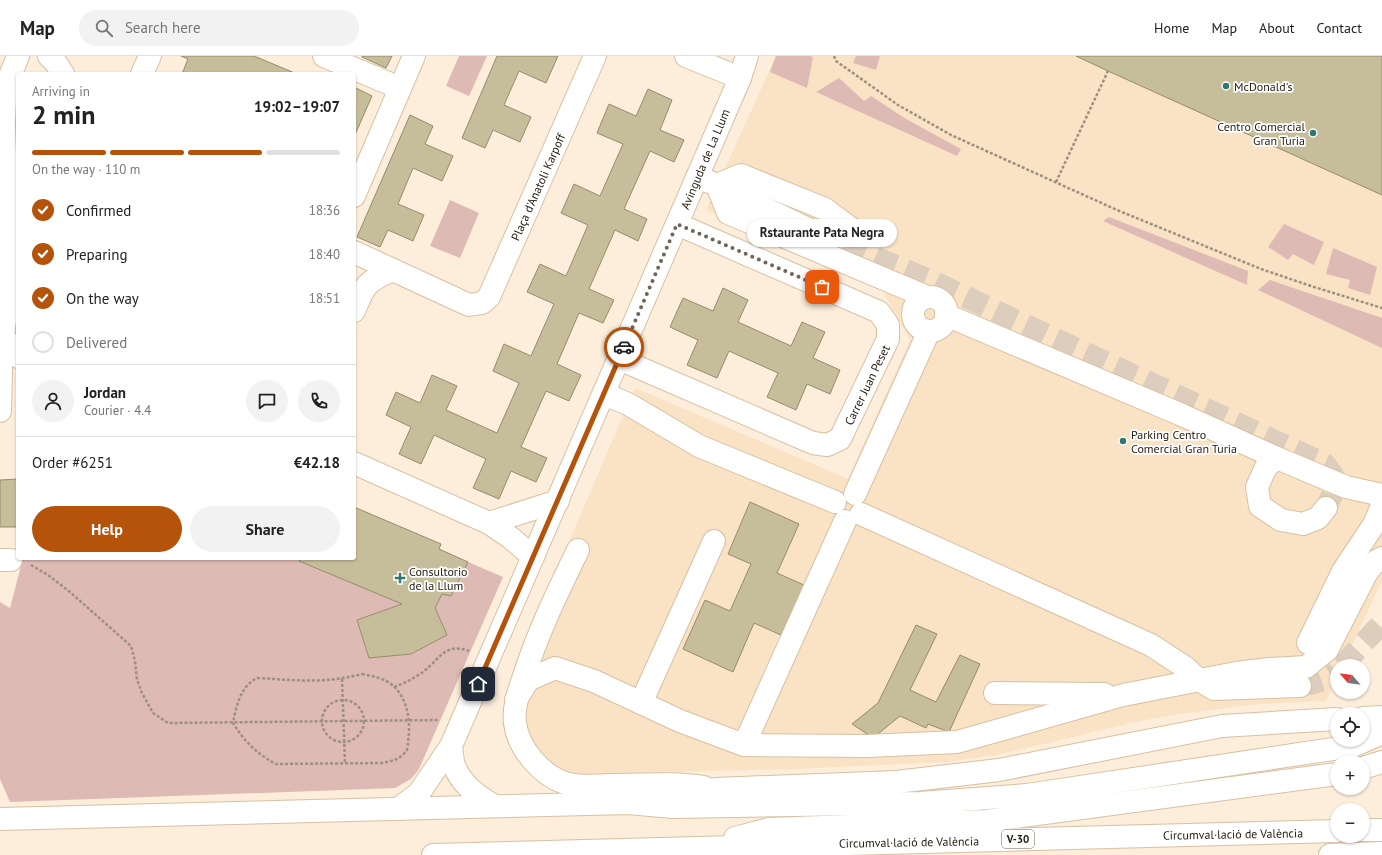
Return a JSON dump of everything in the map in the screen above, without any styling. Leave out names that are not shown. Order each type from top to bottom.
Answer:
[{"type":"main road","points":[[0,411],[2,326],[7,303],[8,248],[2,168],[2,100],[18,56]]},
{"type":"main road","points":[[49,56],[62,72]]},
{"type":"main road","points":[[143,72],[150,56]]},
{"type":"main road","points":[[324,56],[400,88]]},
{"type":"main road","points":[[356,191],[414,56]]},
{"type":"main road","name":"Plaça d'Anatoli Karpoff","points":[[393,270],[469,305],[482,303],[490,297],[595,56]]},
{"type":"main road","points":[[686,56],[740,78]]},
{"type":"main road","name":"Avinguda de La Llum","points":[[398,809],[419,793],[452,746],[740,78],[747,56]]},
{"type":"main road","points":[[717,185],[741,174],[825,209],[857,233]]},
{"type":"main road","points":[[697,177],[717,185],[814,232]]},
{"type":"main road","points":[[717,185],[728,214],[927,297],[938,299],[945,307],[946,315],[944,323],[940,328],[929,331],[918,327],[913,317],[913,312],[918,302],[927,297]]},
{"type":"main road","points":[[0,244],[6,223]]},
{"type":"main road","name":"Carrer Juan Peset","points":[[619,359],[812,443],[827,445],[840,439],[888,339],[888,325],[879,312],[677,224]]},
{"type":"main road","points":[[356,253],[393,270]]},
{"type":"main road","points":[[356,306],[364,288],[377,277],[393,270]]},
{"type":"main road","points":[[946,315],[1182,414],[1277,458],[1346,487],[1382,495]]},
{"type":"main road","points":[[2,326],[16,352]]},
{"type":"main road","points":[[744,745],[929,331]]},
{"type":"main road","points":[[604,394],[628,404],[699,446],[849,508],[1151,645],[1186,668],[1199,680],[1214,689],[1300,686]]},
{"type":"main road","points":[[1277,458],[1266,468],[1257,487],[1260,506],[1281,520],[1303,524],[1318,518],[1326,508]]},
{"type":"main road","points":[[356,464],[489,523],[511,538],[533,557]]},
{"type":"main road","points":[[489,523],[558,501]]},
{"type":"main road","points":[[1308,643],[1343,571],[1375,523],[1382,505]]},
{"type":"main road","points":[[641,704],[714,541]]},
{"type":"main road","points":[[1356,553],[1376,542],[1382,541]]},
{"type":"main road","points":[[578,550],[539,632],[516,700],[515,722],[521,743],[538,765],[550,776],[566,783],[587,786],[686,784],[715,789]]},
{"type":"main road","points":[[516,700],[528,680],[555,668],[594,681],[680,721],[744,745],[867,746],[957,742],[1124,695],[1243,672],[1306,667],[1327,650],[1367,572],[1376,561],[1382,558]]},
{"type":"main road","points":[[995,693],[1124,695]]},
{"type":"main road","points":[[1370,718],[1382,717]]},
{"type":"main road","points":[[0,819],[628,802],[715,789],[896,782],[999,770],[1222,726],[1330,719]]},
{"type":"main road","points":[[628,802],[673,807],[920,803],[1027,795],[1353,746],[1382,733]]},
{"type":"main road","points":[[452,746],[454,764],[462,780],[475,795],[493,805]]},
{"type":"main road","points":[[1370,766],[1382,762]]},
{"type":"main road","points":[[699,848],[769,829],[986,821],[1330,775]]},
{"type":"main road","points":[[1370,830],[1382,830]]},
{"type":"main road","name":"Circumval·lació de València","points":[[433,855],[1330,831]]},
{"type":"main road","points":[[1330,855],[1382,853]]},
{"type":"path","points":[[834,56],[836,61],[898,105],[951,135],[1117,210],[1261,269],[1382,308]]},
{"type":"path","points":[[1056,182],[1108,71]]},
{"type":"path","points":[[6,560],[24,562],[34,566],[48,575],[91,610],[131,646],[135,661],[137,680],[142,694],[153,713],[168,723],[445,720]]},
{"type":"path","points":[[394,687],[419,675],[446,651],[454,648],[474,653]]},
{"type":"path","points":[[362,674],[376,677],[392,684],[401,695],[406,705],[409,720],[409,734],[407,750],[395,761],[382,763],[345,764],[276,764],[266,759],[250,746],[233,722],[235,710],[240,697],[249,684],[257,678],[297,681],[342,679],[362,674]]},
{"type":"path","points":[[342,679],[345,764]]},
{"type":"path","points":[[342,700],[353,702],[359,706],[364,721],[361,732],[357,737],[350,741],[344,742],[336,741],[330,737],[325,732],[322,721],[324,712],[328,706],[333,702],[342,700]]},
{"type":"shaded area","points":[[459,56],[487,56],[469,96],[446,86]]},
{"type":"shaded area","name":"Centro Comercial Gran Turia","points":[[776,56],[1382,56],[1382,581],[1345,659],[1330,659],[1330,693],[1326,701],[1259,704],[1179,714],[1140,721],[997,755],[946,762],[795,769],[584,774],[561,772],[532,774],[514,754],[502,725],[513,677],[532,628],[635,388],[848,479],[910,340],[880,286],[706,210]]},
{"type":"shaded area","points":[[776,56],[813,57],[807,88],[770,72]]},
{"type":"shaded area","points":[[856,56],[880,56],[876,70],[853,63]]},
{"type":"shaded area","points":[[839,78],[864,101],[871,96],[906,119],[961,149],[957,156],[816,92]]},
{"type":"shaded area","points":[[450,200],[479,213],[460,258],[430,246]]},
{"type":"shaded area","points":[[1109,217],[1248,271],[1247,285],[1103,221]]},
{"type":"shaded area","points":[[1284,224],[1324,242],[1314,265],[1293,254],[1288,260],[1268,247]]},
{"type":"shaded area","points":[[1333,248],[1377,267],[1370,295],[1348,288],[1350,280],[1326,274]]},
{"type":"shaded area","points":[[1270,280],[1382,318],[1382,348],[1258,290]]},
{"type":"shaded area","points":[[22,560],[298,560],[402,604],[357,620],[369,658],[411,654],[447,635],[435,608],[442,594],[451,596],[468,562],[503,577],[419,769],[411,779],[395,788],[10,802],[0,779],[0,602],[10,608]]},
{"type":"building","points":[[181,56],[254,56],[292,72],[183,72],[188,59]]},
{"type":"building","points":[[362,56],[392,56],[386,68]]},
{"type":"building","points":[[497,56],[558,56],[546,83],[519,71],[504,105],[531,117],[520,142],[493,130],[485,148],[462,138]]},
{"type":"building","name":"Centro Comercial Gran Turia","points":[[1076,56],[1382,56],[1382,195],[1108,71]]},
{"type":"building","points":[[356,88],[372,96],[356,132]]},
{"type":"building","points":[[648,89],[672,100],[660,130],[684,140],[674,162],[650,151],[624,209],[647,219],[638,241],[615,230],[589,289],[614,300],[603,323],[579,313],[557,364],[581,375],[569,401],[546,391],[521,447],[547,458],[536,482],[511,471],[499,499],[473,488],[486,459],[434,435],[421,464],[399,454],[411,427],[386,415],[396,392],[420,403],[432,375],[457,386],[446,410],[497,433],[519,383],[493,371],[504,344],[531,356],[554,304],[527,292],[540,264],[566,276],[588,225],[561,213],[574,184],[600,196],[623,144],[597,133],[609,104],[636,116]]},
{"type":"building","points":[[410,115],[433,126],[425,144],[453,156],[442,181],[413,168],[398,204],[424,215],[413,241],[388,230],[380,247],[357,237]]},
{"type":"building","points":[[723,288],[748,300],[738,322],[791,346],[802,322],[825,332],[813,358],[840,370],[830,394],[807,384],[796,410],[767,397],[778,373],[729,351],[717,378],[687,365],[698,340],[670,327],[683,298],[713,311]]},
{"type":"building","points":[[16,479],[16,527],[0,527],[0,480]]},
{"type":"building","points":[[750,502],[799,524],[777,573],[804,585],[781,635],[754,623],[733,672],[683,649],[705,600],[730,611],[751,564],[728,554]]},
{"type":"building","name":"Consultorio de la Llum","points":[[356,508],[441,544],[439,549],[468,562],[451,596],[442,594],[435,608],[447,635],[411,654],[369,658],[357,620],[402,604],[299,561],[356,560]]},
{"type":"building","points":[[916,625],[937,634],[910,690],[936,702],[960,655],[980,664],[949,732],[928,724],[926,728],[900,716],[873,738],[852,724],[878,703]]},
{"type":"tunnel","points":[[814,232],[932,281],[1325,464],[1334,477],[1332,495],[1326,508]]},
{"type":"tunnel","points":[[1349,659],[1382,623]]},
{"type":"tunnel","points":[[1300,686],[1315,683],[1330,676]]},
{"type":"way so far","points":[[624,347],[677,224],[822,287]]},
{"type":"place","name":"McDonald's","points":[[1226,86]]},
{"type":"place","name":"Centro Comercial Gran Turia","points":[[1313,133]]},
{"type":"place","name":"Rstaurante Pata Negra","points":[[822,287]]},
{"type":"place","name":"Parking Centro Comercial Gran Turia","points":[[1123,441]]},
{"type":"place","name":"Consultorio de la Llum","points":[[400,578]]},
{"type":"route","points":[[478,684],[624,347]]}]
